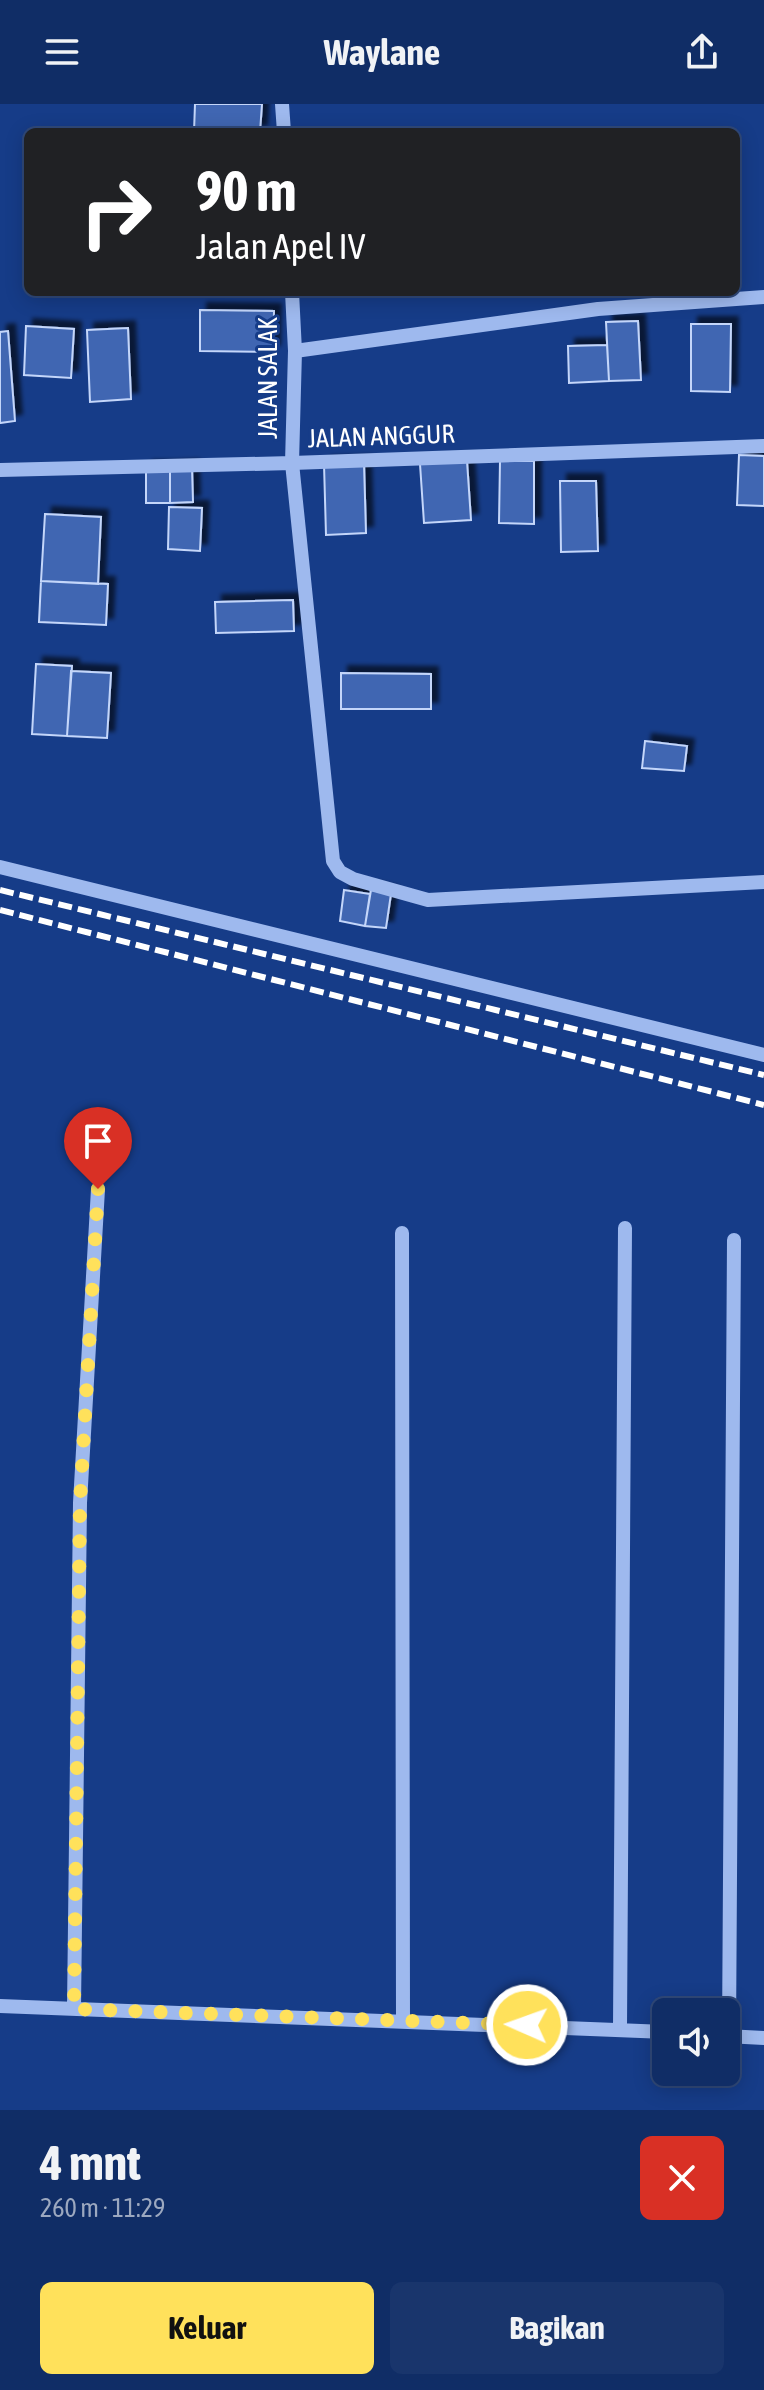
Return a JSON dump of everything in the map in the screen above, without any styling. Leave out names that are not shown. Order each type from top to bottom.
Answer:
[{"type":"street","points":[[282,104],[284,128]]},
{"type":"street","name":"JALAN SALAK","points":[[292,296],[295,351],[292,463],[333,861],[340,872],[353,879],[428,900],[764,882]]},
{"type":"street","points":[[295,351],[598,309],[764,297]]},
{"type":"street","name":"JALAN ANGGUR","points":[[0,470],[764,446]]},
{"type":"street","points":[[0,867],[764,1055]]},
{"type":"street","points":[[74,2009],[80,1503],[98,1189]]},
{"type":"street","points":[[620,2029],[625,1228]]},
{"type":"street","points":[[402,1233],[403,2020]]},
{"type":"street","points":[[728,1998],[734,1240]]},
{"type":"street","points":[[0,2006],[652,2031]]},
{"type":"street","points":[[740,2037],[764,2038]]},
{"type":"building","points":[[195,104],[262,104],[260,128],[194,128]]},
{"type":"building","points":[[200,310],[274,311],[273,352],[200,351]]},
{"type":"building","points":[[638,321],[641,380],[609,381],[606,322]]},
{"type":"building","points":[[691,324],[731,324],[730,392],[691,391]]},
{"type":"building","points":[[26,326],[74,329],[71,378],[24,375]]},
{"type":"building","points":[[128,328],[131,399],[90,402],[87,330]]},
{"type":"building","points":[[8,331],[15,421],[0,423],[0,332]]},
{"type":"building","points":[[607,345],[609,381],[569,383],[568,346]]},
{"type":"building","points":[[739,455],[764,456],[764,506],[737,505]]},
{"type":"building","points":[[467,461],[471,520],[424,523],[420,464]]},
{"type":"building","points":[[500,461],[534,461],[534,524],[499,523]]},
{"type":"building","points":[[364,463],[366,533],[326,535],[324,464]]},
{"type":"building","points":[[192,467],[193,502],[170,503],[170,468]]},
{"type":"building","points":[[146,468],[170,468],[170,503],[146,503]]},
{"type":"building","points":[[560,481],[596,481],[598,551],[561,552]]},
{"type":"building","points":[[169,507],[202,508],[200,551],[168,549]]},
{"type":"building","points":[[45,514],[101,517],[98,584],[41,581]]},
{"type":"building","points":[[41,581],[108,584],[106,625],[39,622]]},
{"type":"building","points":[[293,600],[294,631],[216,633],[215,602]]},
{"type":"building","points":[[36,664],[72,666],[67,736],[32,734]]},
{"type":"building","points":[[71,671],[111,673],[107,738],[67,736]]},
{"type":"building","points":[[341,673],[431,674],[431,709],[341,709]]},
{"type":"building","points":[[645,741],[687,746],[684,771],[642,768]]},
{"type":"building","points":[[344,890],[370,894],[365,926],[340,921]]},
{"type":"building","points":[[371,890],[391,894],[386,928],[365,926]]},
{"type":"railway","points":[[0,890],[764,1075]]},
{"type":"railway","points":[[0,910],[764,1105]]},
{"type":"route","points":[[98,1189],[80,1503],[74,2009],[527,2025]]}]
